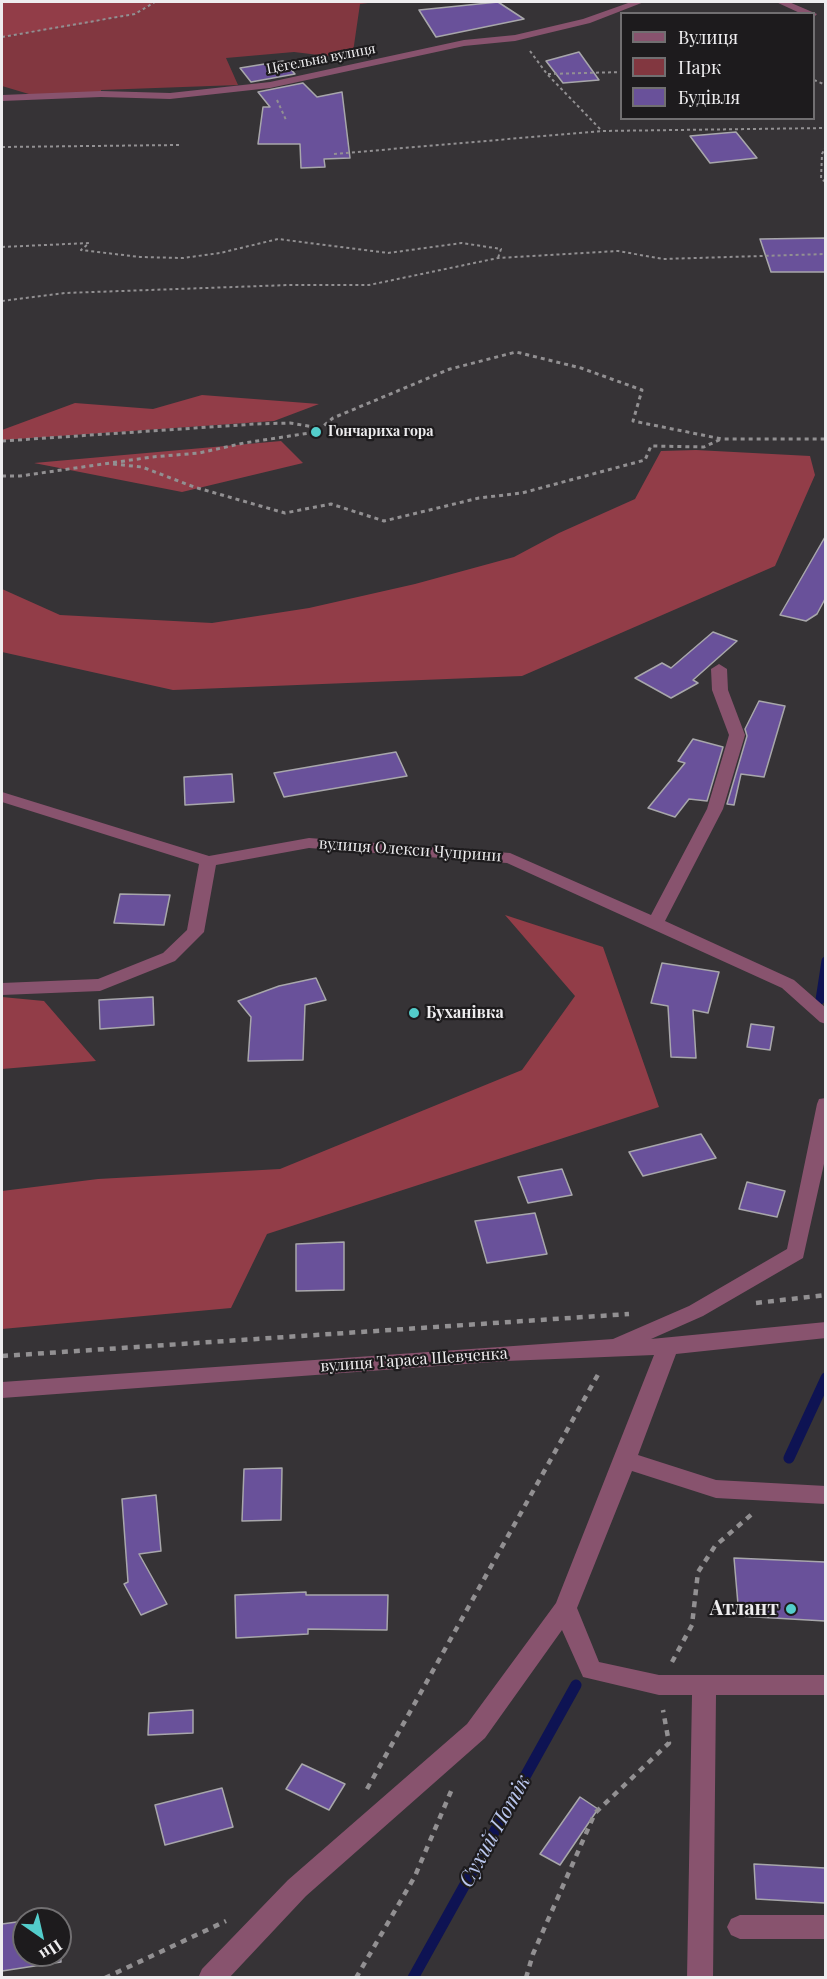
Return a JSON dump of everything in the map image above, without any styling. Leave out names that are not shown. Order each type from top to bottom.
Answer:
[{"type":"street","name":"Цегельна вулиця","points":[[2,98],[101,94],[170,96],[270,85],[340,72],[464,43],[515,38],[586,21],[639,2]]},
{"type":"street","points":[[781,2],[808,12]]},
{"type":"street","points":[[655,923],[715,809],[737,735],[720,690],[719,669]]},
{"type":"street","name":"вулиця Олекси Чуприни","points":[[2,797],[208,861],[309,843],[510,858],[788,984],[825,1018]]},
{"type":"street","points":[[2,988],[100,985],[169,957],[195,932],[208,861]]},
{"type":"street","points":[[614,1347],[696,1311],[796,1252],[825,1104]]},
{"type":"street","name":"вулиця Тараса Шевченка","points":[[2,1390],[614,1347],[668,1347],[825,1330]]},
{"type":"street","points":[[211,1977],[297,1888],[476,1731],[565,1608],[668,1347]]},
{"type":"street","points":[[625,1460],[716,1489],[825,1495]]},
{"type":"street","points":[[565,1608],[591,1670],[659,1685],[825,1685]]},
{"type":"street","points":[[700,1977],[704,1685]]},
{"type":"street","points":[[740,1927],[825,1927]]},
{"type":"path","points":[[2,37],[135,14],[155,2]]},
{"type":"path","points":[[515,38],[528,48],[547,74],[602,131]]},
{"type":"path","points":[[547,74],[620,72]]},
{"type":"path","points":[[334,154],[602,131],[825,128]]},
{"type":"path","points":[[2,147],[179,146]]},
{"type":"path","points":[[825,146],[822,154],[821,179],[825,182]]},
{"type":"path","points":[[2,248],[89,243],[81,250],[140,257],[183,258],[220,253],[278,239],[388,253],[462,243],[501,249],[498,258]]},
{"type":"path","points":[[2,300],[100,292],[289,285],[369,285],[498,258],[618,252],[663,259],[825,254]]},
{"type":"path","points":[[2,476],[20,476],[105,463],[199,453],[244,443],[308,434],[321,429],[333,418],[450,369],[516,351],[581,368],[642,390],[633,421],[722,439],[825,439]]},
{"type":"path","points":[[2,441],[255,424],[290,423],[321,429]]},
{"type":"path","points":[[105,463],[142,467],[194,487],[285,513],[331,504],[384,521],[479,498],[522,493],[645,460],[651,446],[705,447],[722,439]]},
{"type":"path","points":[[745,1305],[825,1295]]},
{"type":"path","points":[[2,1356],[640,1313]]},
{"type":"path","points":[[361,1800],[614,1347]]},
{"type":"path","points":[[526,1977],[595,1813],[669,1743],[659,1685],[692,1625],[698,1572],[715,1546],[747,1520],[769,1492]]},
{"type":"path","points":[[356,1977],[415,1876],[454,1783]]},
{"type":"path","points":[[105,1977],[233,1918]]},
{"type":"green space","points":[[155,2],[376,2],[360,4],[352,59],[294,52],[226,58],[238,85],[101,90],[101,94],[39,97],[2,86],[2,37],[135,14]]},
{"type":"shaded area","points":[[2,2],[155,2],[135,14],[2,37]]},
{"type":"shaded area","points":[[202,395],[319,404],[274,421],[2,440],[2,430],[75,403],[153,409]]},
{"type":"shaded area","points":[[281,441],[303,463],[182,492],[34,463]]},
{"type":"shaded area","points":[[696,450],[810,456],[815,475],[775,566],[522,676],[173,690],[2,652],[2,589],[60,615],[212,623],[309,608],[415,584],[514,557],[559,533],[635,499],[661,451]]},
{"type":"shaded area","points":[[505,915],[603,947],[659,1107],[267,1234],[231,1308],[2,1329],[2,1191],[98,1179],[280,1169],[522,1070],[575,996]]},
{"type":"shaded area","points":[[2,997],[44,1001],[96,1061],[2,1069]]},
{"type":"building","points":[[498,2],[524,19],[436,37],[419,10]]},
{"type":"building","points":[[579,52],[599,80],[563,83],[546,61]]},
{"type":"building","points":[[283,61],[295,74],[251,82],[240,68]]},
{"type":"building","points":[[303,83],[317,97],[342,92],[350,158],[324,159],[325,167],[301,168],[300,144],[258,144],[263,107],[270,107],[258,92]]},
{"type":"building","points":[[736,132],[757,158],[710,163],[690,136]]},
{"type":"building","points":[[825,238],[825,272],[771,272],[760,239]]},
{"type":"building","points":[[825,537],[825,599],[817,614],[806,621],[780,615]]},
{"type":"building","points":[[713,632],[737,641],[693,680],[698,683],[671,698],[635,678],[662,663],[671,668]]},
{"type":"building","points":[[759,701],[785,706],[764,777],[741,774],[734,805],[727,804],[747,736],[745,729]]},
{"type":"building","points":[[693,739],[723,747],[707,801],[689,799],[675,817],[648,808],[685,763],[678,761]]},
{"type":"building","points":[[396,752],[407,776],[284,797],[274,773]]},
{"type":"building","points":[[232,774],[234,802],[185,805],[184,777]]},
{"type":"building","points":[[120,894],[170,895],[164,925],[114,923]]},
{"type":"building","points":[[662,963],[719,972],[708,1013],[693,1010],[696,1058],[671,1057],[668,1006],[651,1003]]},
{"type":"building","points":[[316,978],[326,1000],[305,1005],[303,1060],[248,1061],[251,1017],[238,1001],[279,986]]},
{"type":"building","points":[[153,997],[154,1025],[100,1029],[99,1000]]},
{"type":"building","points":[[751,1024],[774,1027],[770,1050],[747,1047]]},
{"type":"building","points":[[701,1134],[716,1158],[643,1176],[629,1152]]},
{"type":"building","points":[[562,1169],[572,1195],[528,1203],[518,1177]]},
{"type":"building","points":[[747,1182],[785,1191],[777,1217],[739,1209]]},
{"type":"building","points":[[535,1213],[547,1254],[487,1263],[475,1221]]},
{"type":"building","points":[[344,1242],[344,1290],[296,1291],[296,1244]]},
{"type":"building","points":[[282,1468],[281,1520],[242,1521],[244,1469]]},
{"type":"building","points":[[156,1495],[161,1551],[139,1554],[167,1604],[141,1615],[124,1584],[128,1582],[122,1499]]},
{"type":"building","points":[[734,1558],[825,1562],[825,1621],[739,1616]]},
{"type":"building","points":[[306,1592],[306,1595],[388,1595],[387,1630],[308,1629],[308,1634],[236,1638],[235,1595]]},
{"type":"building","points":[[193,1710],[193,1733],[148,1735],[149,1713]]},
{"type":"building","points":[[302,1764],[345,1784],[329,1810],[286,1789]]},
{"type":"building","points":[[222,1788],[233,1827],[165,1845],[155,1805]]},
{"type":"building","points":[[580,1797],[598,1809],[560,1865],[540,1854]]},
{"type":"building","points":[[754,1864],[825,1868],[825,1903],[756,1899]]},
{"type":"building","points":[[12,1923],[12,1967],[28,1967],[2,1971],[2,1924]]},
{"type":"waterway","name":"Сухий Потік","points":[[820,1000],[826,961]]},
{"type":"waterway","name":"Сухий Потік","points":[[789,1458],[826,1378]]},
{"type":"waterway","name":"Сухий Потік","points":[[413,1978],[576,1685]]},
{"type":"place","name":"Гончариха гора","points":[[316,432]]},
{"type":"place","name":"Буханівка","points":[[414,1013]]},
{"type":"place","name":"Атлант","points":[[791,1609]]}]
